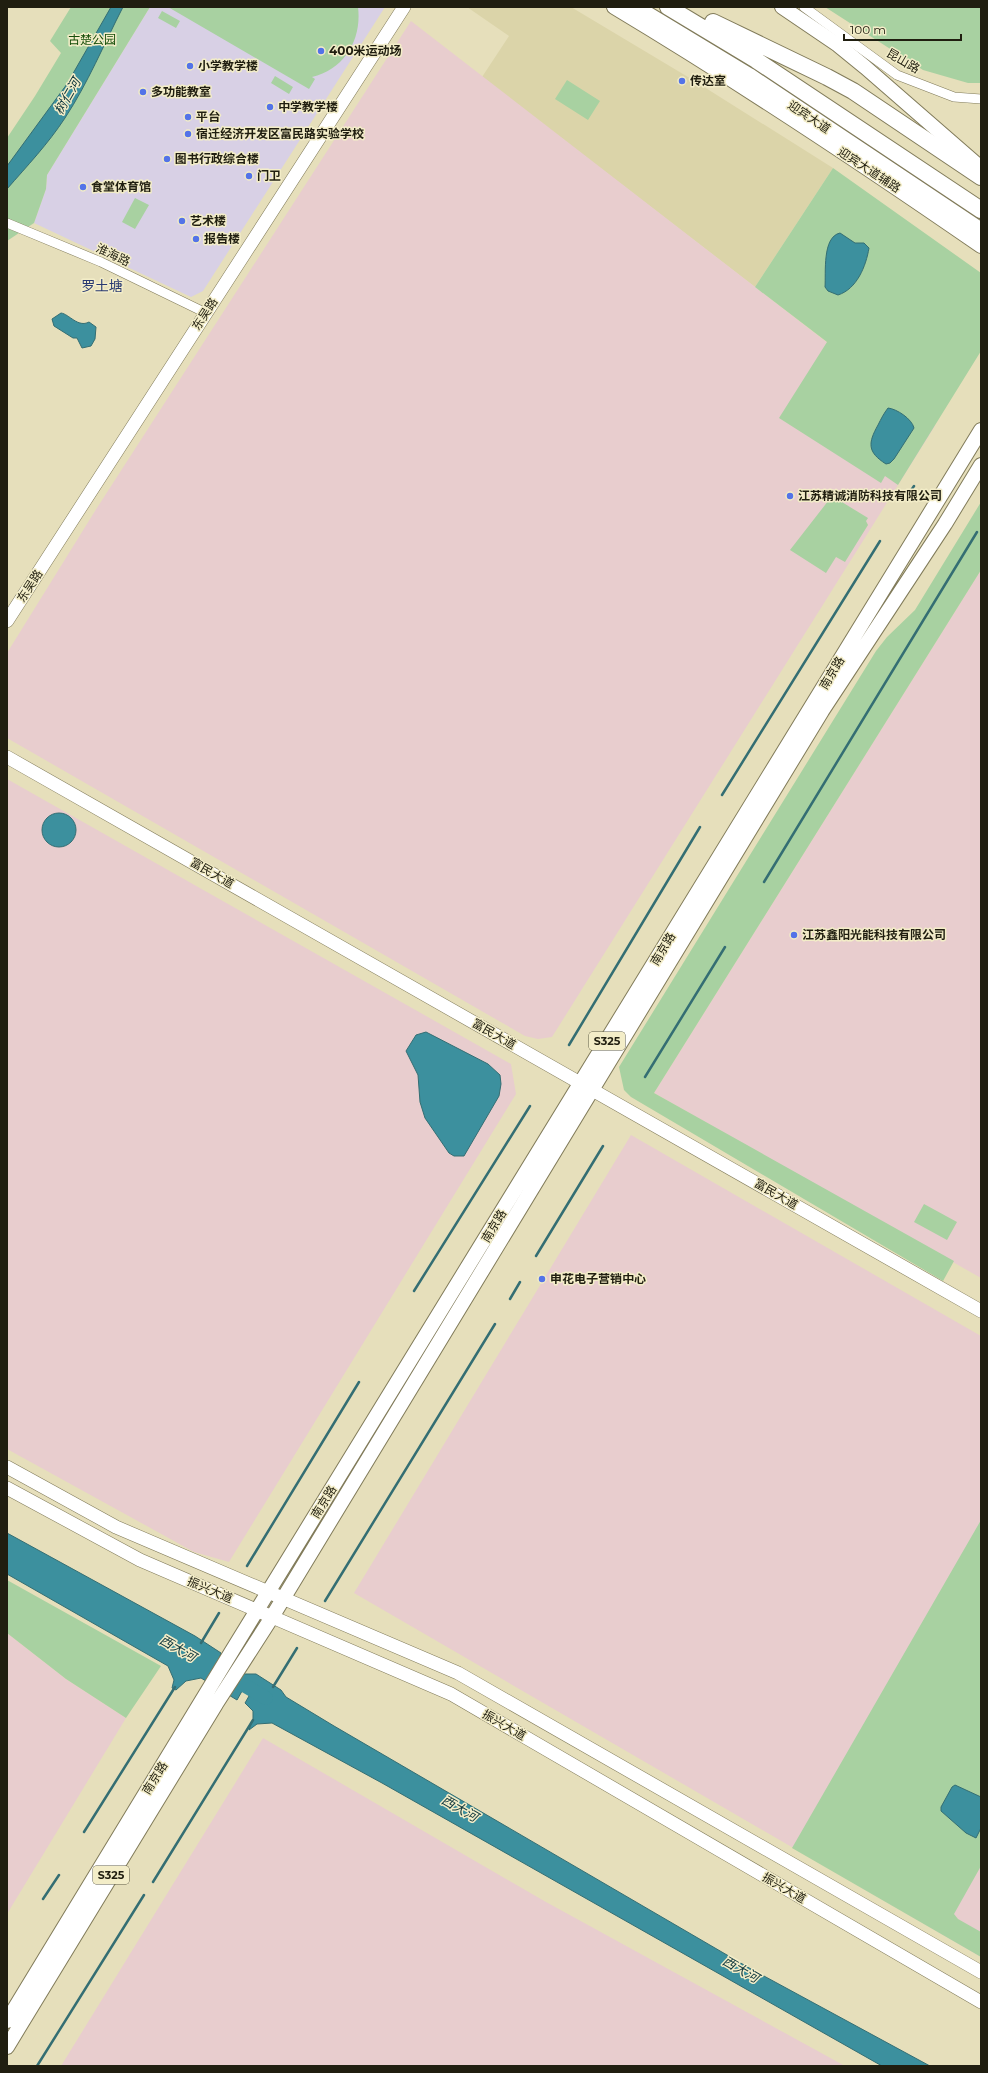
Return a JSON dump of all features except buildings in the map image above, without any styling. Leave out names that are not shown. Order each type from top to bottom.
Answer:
[{"type":"highway","name":"迎宾大道","points":[[635,7],[749,76],[981,231]]},
{"type":"highway","name":"迎宾大道","points":[[668,7],[756,60],[981,210]]},
{"type":"highway","points":[[688,7],[724,29],[827,77],[853,91],[981,177]]},
{"type":"main road","name":"东吴路","points":[[7,621],[404,7]]},
{"type":"main road","name":"迎宾大道辅路","points":[[614,7],[721,73],[906,194],[981,246]]},
{"type":"main road","points":[[782,7],[838,46],[918,113],[981,162]]},
{"type":"main road","points":[[918,113],[940,135],[981,168]]},
{"type":"main road","name":"南京路","points":[[7,2021],[210,1701],[246,1657],[272,1617],[586,1086],[981,430]]},
{"type":"main road","name":"南京路","points":[[7,2046],[210,1701],[232,1651],[257,1610],[822,711],[954,509],[981,465]]},
{"type":"main road","points":[[954,509],[981,469]]},
{"type":"main road","name":"富民大道","points":[[7,757],[981,1310]]},
{"type":"main road","name":"振兴大道","points":[[7,1467],[116,1527],[284,1597],[458,1673],[981,1972]]},
{"type":"main road","name":"振兴大道","points":[[7,1488],[140,1560],[451,1694],[981,2002]]},
{"type":"street","name":"昆山路","points":[[804,7],[898,74],[954,97],[981,99]]},
{"type":"street","name":"淮海路","points":[[7,223],[101,262],[206,312]]},
{"type":"shaded area","name":"宿迁经济开发区富民路实验学校","points":[[150,7],[385,7],[203,291],[191,297],[34,223],[46,189],[47,175]]},
{"type":"shaded area","points":[[467,7],[571,7],[693,80],[833,168],[755,287],[482,77],[509,36]]},
{"type":"shaded area","points":[[411,21],[935,426],[552,1037],[538,1039],[525,1036],[7,738],[7,653],[95,511]]},
{"type":"shaded area","points":[[981,570],[981,1278],[654,1093]]},
{"type":"shaded area","points":[[7,779],[511,1064],[516,1094],[229,1562],[194,1552],[7,1449]]},
{"type":"shaded area","points":[[631,1135],[981,1336],[981,1957],[354,1593]]},
{"type":"shaded area","points":[[7,1633],[66,1679],[126,1718],[7,1914]]},
{"type":"shaded area","points":[[263,1738],[546,1902],[845,2066],[61,2066]]},
{"type":"green space","name":"古楚公园","points":[[71,7],[150,7],[47,175],[46,189],[34,223],[7,241],[7,138],[61,53],[50,41]]},
{"type":"green space","name":"400米运动场","points":[[168,7],[358,7],[359,19],[354,41],[349,51],[334,67],[324,73],[312,77],[315,79],[309,89]]},
{"type":"green space","points":[[825,7],[981,7],[981,83],[968,83],[923,70]]},
{"type":"green space","points":[[162,11],[180,21],[176,28],[158,18]]},
{"type":"green space","points":[[275,76],[293,87],[289,94],[271,83]]},
{"type":"green space","points":[[567,80],[600,101],[588,120],[555,99]]},
{"type":"green space","points":[[833,168],[981,273],[981,351],[898,485],[885,476],[881,483],[779,418],[827,342],[755,287]]},
{"type":"green space","points":[[135,198],[149,205],[135,229],[122,222]]},
{"type":"green space","points":[[832,496],[868,518],[866,521],[868,525],[845,562],[836,557],[826,573],[790,550]]},
{"type":"green space","points":[[981,502],[981,570],[654,1093],[954,1261],[943,1281],[631,1097],[624,1090],[619,1067],[876,651],[887,637],[915,610]]},
{"type":"green space","points":[[924,1204],[957,1222],[947,1240],[914,1222]]},
{"type":"green space","points":[[981,1520],[981,1866],[954,1914],[958,1919],[981,1932],[981,1957],[792,1848]]},
{"type":"green space","points":[[7,1580],[161,1666],[126,1718],[66,1679],[7,1633]]},
{"type":"water","name":"树仁河","points":[[111,7],[123,7],[96,63],[73,105],[52,137],[7,189],[7,166],[67,84]]},
{"type":"water","points":[[840,233],[855,243],[864,243],[869,248],[866,262],[860,276],[850,288],[838,295],[828,291],[825,287],[825,265],[830,241],[834,236]]},
{"type":"water","points":[[61,313],[77,322],[89,322],[96,327],[95,339],[91,346],[82,348],[77,338],[73,338],[54,326],[52,319]]},
{"type":"water","points":[[888,408],[896,410],[904,415],[914,428],[894,459],[890,463],[886,464],[872,451],[871,442],[875,431]]},
{"type":"water","points":[[59,813],[65,814],[71,818],[75,824],[75,836],[71,842],[65,846],[59,847],[53,846],[47,842],[43,836],[42,830],[43,824],[47,818],[53,814]]},
{"type":"water","points":[[426,1032],[488,1064],[500,1075],[501,1084],[499,1096],[464,1156],[454,1156],[449,1153],[425,1118],[420,1102],[418,1075],[406,1051],[416,1035]]},
{"type":"water","points":[[7,1533],[195,1636],[221,1653],[219,1659],[245,1674],[256,1674],[281,1690],[286,1697],[334,1726],[751,1969],[930,2066],[882,2066],[382,1783],[272,1723],[257,1724],[249,1730],[253,1719],[253,1711],[245,1703],[249,1696],[249,1684],[246,1684],[237,1700],[201,1678],[186,1681],[176,1690],[172,1688],[174,1680],[168,1666],[7,1574]]},
{"type":"water","points":[[955,1785],[981,1797],[981,1828],[976,1838],[966,1833],[941,1811],[941,1807],[952,1787]]},
{"type":"waterway","points":[[908,495],[914,486]]},
{"type":"waterway","points":[[764,882],[977,532]]},
{"type":"waterway","points":[[722,795],[880,541]]},
{"type":"waterway","points":[[569,1045],[700,827]]},
{"type":"waterway","points":[[645,1077],[725,947]]},
{"type":"waterway","points":[[414,1291],[530,1106]]},
{"type":"waterway","points":[[536,1256],[603,1146]]},
{"type":"waterway","points":[[510,1299],[520,1282]]},
{"type":"waterway","points":[[325,1601],[495,1324]]},
{"type":"waterway","points":[[247,1566],[359,1382]]},
{"type":"waterway","points":[[201,1643],[219,1613]]},
{"type":"waterway","points":[[273,1687],[297,1648]]},
{"type":"waterway","name":"西大河","points":[[228,1676],[266,1698]]},
{"type":"waterway","points":[[84,1832],[175,1687]]},
{"type":"waterway","points":[[153,1882],[253,1720]]},
{"type":"waterway","points":[[43,1899],[59,1875]]},
{"type":"waterway","points":[[37,2066],[144,1895]]},
{"type":"place","name":"400米运动场","points":[[321,51]]},
{"type":"place","name":"小学教学楼","points":[[190,66]]},
{"type":"place","name":"传达室","points":[[682,81]]},
{"type":"place","name":"多功能教室","points":[[143,92]]},
{"type":"place","name":"中学教学楼","points":[[270,107]]},
{"type":"place","name":"平台","points":[[188,117]]},
{"type":"place","name":"宿迁经济开发区富民路实验学校","points":[[188,134]]},
{"type":"place","name":"图书行政综合楼","points":[[167,159]]},
{"type":"place","name":"门卫","points":[[249,176]]},
{"type":"place","name":"食堂体育馆","points":[[83,187]]},
{"type":"place","name":"艺术楼","points":[[182,221]]},
{"type":"place","name":"报告楼","points":[[196,239]]},
{"type":"place","name":"江苏精诚消防科技有限公司","points":[[790,496]]},
{"type":"place","name":"江苏鑫阳光能科技有限公司","points":[[794,935]]},
{"type":"place","name":"申花电子营销中心","points":[[542,1279]]},
{"type":"district","name":"罗土塘","points":[[102,286]]}]
